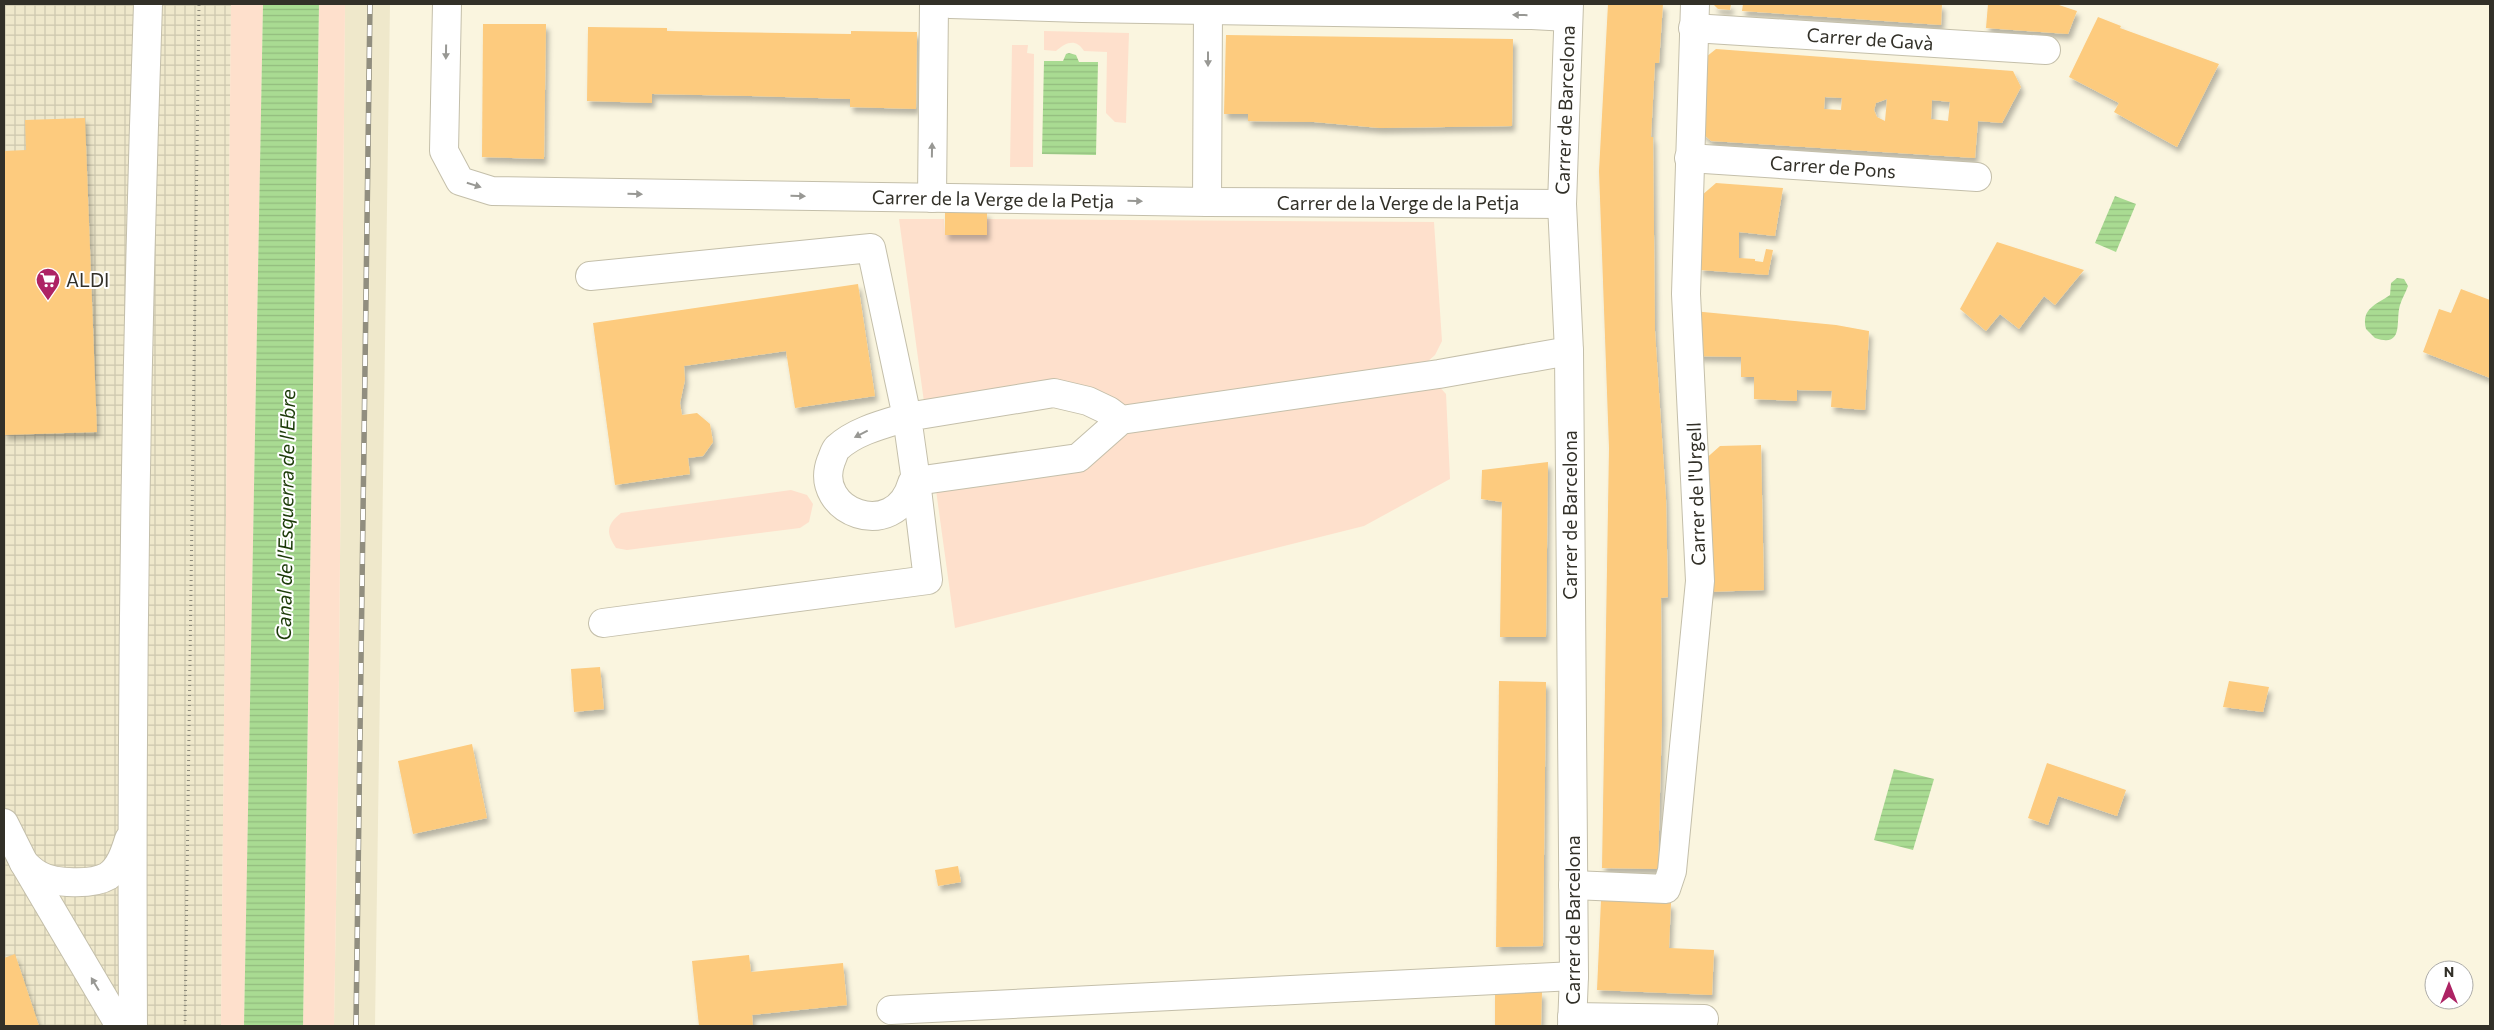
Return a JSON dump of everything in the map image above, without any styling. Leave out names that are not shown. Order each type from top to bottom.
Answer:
[{"type":"street","points":[[133,1026],[132,830],[141,216],[148,4]]},
{"type":"street","name":"Carrer de la Verge de la Petja","points":[[447,4],[444,151],[460,181],[492,191],[1207,202],[1562,204]]},
{"type":"street","points":[[932,198],[934,4]]},
{"type":"street","points":[[950,4],[1532,15],[1569,10]]},
{"type":"street","points":[[1207,202],[1208,10]]},
{"type":"street","name":"Carrer de Barcelona","points":[[1569,10],[1562,204],[1569,351],[1574,976],[1572,1022]]},
{"type":"street","name":"Carrer de Gavà","points":[[1694,16],[2046,50]]},
{"type":"street","name":"Carrer de l'Urgell","points":[[1573,885],[1666,889],[1672,871],[1700,582],[1686,294],[1694,16]]},
{"type":"street","name":"Carrer de Pons","points":[[1689,158],[1977,177]]},
{"type":"street","points":[[590,276],[871,248],[907,417],[928,580],[603,623]]},
{"type":"street","points":[[1121,420],[1109,411],[1088,401],[1054,393],[907,417],[862,432],[836,449],[828,468],[831,488],[841,504],[856,515],[877,517],[897,508],[909,493],[912,483],[916,481],[1078,458],[1121,420],[1439,374],[1569,351]]},
{"type":"street","points":[[4,823],[24,863],[120,1026]]},
{"type":"street","points":[[24,863],[39,875],[68,882],[108,876],[120,863],[132,830]]},
{"type":"street","points":[[891,1010],[1574,976]]},
{"type":"street","points":[[1572,1022],[1704,1018]]},
{"type":"path","points":[[184,1026],[199,4]]},
{"type":"shaded area","points":[[4,4],[231,4],[221,1026],[4,1026]]},
{"type":"shaded area","points":[[231,4],[263,4],[244,1026],[221,1026]]},
{"type":"shaded area","points":[[319,4],[345,4],[338,782],[334,1026],[303,1026]]},
{"type":"shaded area","points":[[345,4],[390,4],[375,1026],[334,1026]]},
{"type":"shaded area","points":[[1044,31],[1129,33],[1126,123],[1115,122],[1106,113],[1107,52],[1084,51],[1078,44],[1074,43],[1063,45],[1056,51],[1044,50]]},
{"type":"shaded area","points":[[1012,45],[1028,45],[1027,53],[1034,54],[1033,167],[1010,167]]},
{"type":"shaded area","points":[[899,219],[944,219],[945,235],[987,235],[987,219],[1434,222],[1442,341],[1435,355],[1426,363],[1120,406],[924,402]]},
{"type":"shaded area","points":[[1436,383],[1446,394],[1450,479],[1364,526],[955,628],[936,490],[1123,433]]},
{"type":"shaded area","points":[[791,490],[807,495],[813,504],[809,522],[800,528],[627,550],[616,548],[610,538],[610,525],[621,513]]},
{"type":"water","name":"Canal de l'Esquerra de l'Ebre","points":[[263,4],[319,4],[303,1026],[244,1026]]},
{"type":"water","points":[[1066,54],[1076,55],[1079,62],[1098,62],[1096,155],[1042,154],[1044,61],[1063,61]]},
{"type":"water","points":[[2115,196],[2136,204],[2116,252],[2095,243]]},
{"type":"water","points":[[2397,278],[2404,279],[2408,286],[2400,305],[2397,331],[2391,339],[2375,338],[2366,329],[2366,316],[2371,308],[2390,295],[2391,283]]},
{"type":"water","points":[[1894,769],[1934,779],[1913,850],[1874,840]]},
{"type":"building","points":[[1608,4],[1663,4],[1659,63],[1655,63],[1651,137],[1653,137],[1655,331],[1666,499],[1668,597],[1661,598],[1662,719],[1658,869],[1602,868],[1609,448],[1599,171]]},
{"type":"building","points":[[1713,4],[1731,4],[1730,10],[1718,9]]},
{"type":"building","points":[[1743,4],[1942,4],[1941,25],[1742,11]]},
{"type":"building","points":[[1988,4],[2056,4],[2077,11],[2068,34],[1986,28]]},
{"type":"building","points":[[2098,17],[2121,26],[2120,28],[2219,64],[2177,147],[2114,112],[2119,103],[2069,77]]},
{"type":"building","points":[[483,24],[546,24],[544,159],[482,157]]},
{"type":"building","points":[[588,27],[667,28],[667,31],[719,32],[851,34],[851,31],[917,32],[916,109],[850,107],[850,99],[751,96],[652,94],[652,103],[587,101]]},
{"type":"building","points":[[1226,35],[1513,39],[1512,126],[1380,128],[1314,122],[1248,121],[1248,114],[1224,114]]},
{"type":"building","points":[[1716,49],[2013,71],[2021,87],[2002,123],[1978,121],[1975,158],[1711,141],[1701,132],[1706,57]],"holes":[[[1825,97],[1842,98],[1841,110],[1824,109]],[[1887,99],[1885,121],[1877,117],[1874,110],[1876,103]],[[1932,100],[1950,102],[1948,121],[1931,119]]]},
{"type":"building","name":"ALDI","points":[[85,118],[97,432],[4,435],[4,151],[26,150],[25,120]]},
{"type":"building","points":[[1716,183],[1783,188],[1775,236],[1739,232],[1739,258],[1755,259],[1755,261],[1763,262],[1766,249],[1773,250],[1768,275],[1700,270],[1701,196]]},
{"type":"building","points":[[945,212],[987,212],[987,235],[945,235]]},
{"type":"building","points":[[1997,242],[2084,270],[2055,305],[2044,296],[2019,329],[2000,314],[1986,331],[1960,309]]},
{"type":"building","points":[[858,284],[875,396],[795,408],[786,351],[684,366],[685,380],[680,403],[682,415],[697,413],[710,424],[713,442],[703,456],[688,458],[690,474],[615,485],[593,323]]},
{"type":"building","points":[[2461,289],[2490,300],[2490,378],[2423,352],[2439,309],[2451,313]]},
{"type":"building","points":[[1693,311],[1836,325],[1869,331],[1865,410],[1831,407],[1832,391],[1797,390],[1797,401],[1754,399],[1754,377],[1741,377],[1741,357],[1691,356]]},
{"type":"building","points":[[1761,445],[1764,590],[1706,592],[1702,462],[1720,446]]},
{"type":"building","points":[[1548,462],[1546,637],[1500,637],[1502,502],[1481,499],[1482,470]]},
{"type":"building","points":[[600,667],[604,709],[574,712],[571,669]]},
{"type":"building","points":[[1499,681],[1546,682],[1543,946],[1496,947]]},
{"type":"building","points":[[2229,681],[2269,687],[2263,712],[2223,707]]},
{"type":"building","points":[[472,744],[487,818],[413,834],[398,761]]},
{"type":"building","points":[[2047,763],[2126,790],[2117,816],[2058,796],[2048,825],[2028,818]]},
{"type":"building","points":[[958,866],[961,882],[938,886],[935,870]]},
{"type":"building","points":[[1601,900],[1671,903],[1669,948],[1714,950],[1712,995],[1597,990]]},
{"type":"building","points":[[15,954],[39,1026],[4,1026],[4,958]]},
{"type":"building","points":[[749,955],[751,972],[843,963],[847,1005],[752,1015],[753,1026],[699,1026],[692,961]]},
{"type":"building","points":[[1542,992],[1541,1026],[1495,1026],[1495,993]]},
{"type":"railway","points":[[356,1026],[370,4]]},
{"type":"place","name":"ALDI","points":[[48,301]]}]
